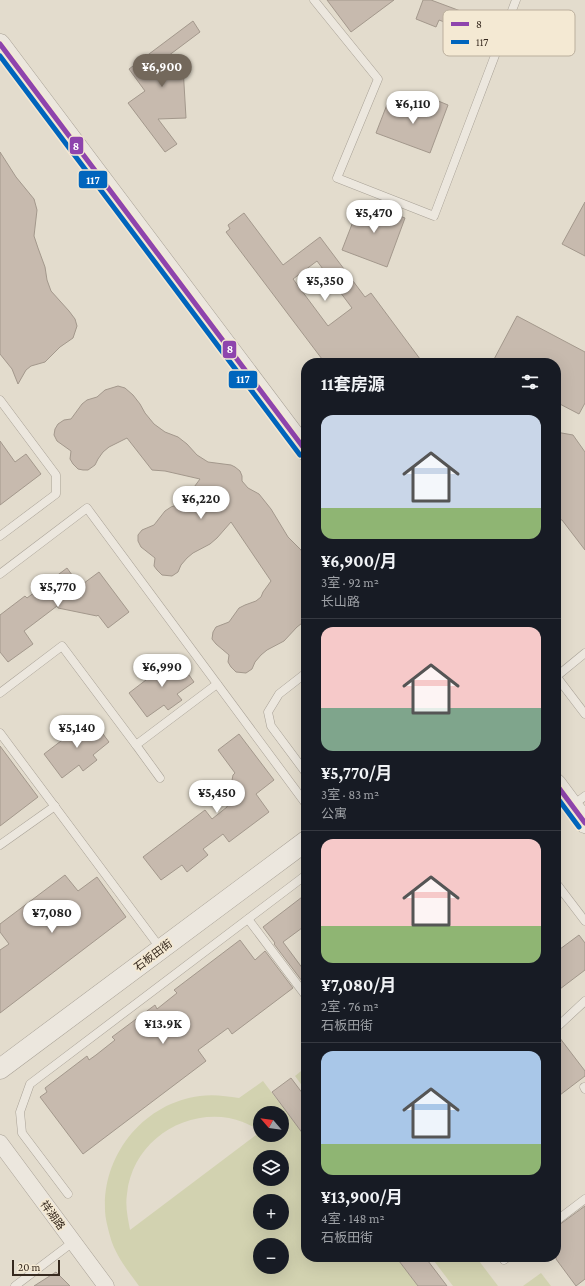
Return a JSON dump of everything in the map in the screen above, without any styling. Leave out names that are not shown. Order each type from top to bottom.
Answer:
[{"type":"street","points":[[0,44],[301,444]]},
{"type":"street","points":[[561,788],[579,801],[585,823]]},
{"type":"street","name":"石板田街","points":[[0,1070],[301,845]]},
{"type":"street","name":"祥湖路","points":[[0,1143],[106,1286]]},
{"type":"lane","points":[[314,0],[378,79],[337,178],[434,216],[495,56]]},
{"type":"lane","points":[[512,10],[516,0]]},
{"type":"lane","points":[[0,400],[56,475],[56,494],[0,536]]},
{"type":"lane","points":[[0,574],[87,508],[301,797]]},
{"type":"lane","points":[[0,693],[62,646],[160,778]]},
{"type":"lane","points":[[561,672],[585,653]]},
{"type":"lane","points":[[301,677],[278,694],[268,712],[271,726],[301,766]]},
{"type":"lane","points":[[561,683],[585,714]]},
{"type":"lane","points":[[136,745],[217,684]]},
{"type":"lane","points":[[0,733],[161,949]]},
{"type":"lane","points":[[0,845],[55,806]]},
{"type":"lane","points":[[68,1194],[22,1133],[20,1112],[30,1084],[301,879]]},
{"type":"lane","points":[[561,890],[585,921]]},
{"type":"lane","points":[[248,919],[301,989]]},
{"type":"lane","points":[[561,1023],[585,1001]]},
{"type":"lane","points":[[561,1217],[585,1199]]},
{"type":"lane","points":[[15,1286],[73,1242]]},
{"type":"green space","points":[[301,1071],[301,1084],[295,1076]]},
{"type":"green space","points":[[263,1081],[282,1106],[253,1106],[253,1127],[229,1118],[211,1117],[193,1119],[177,1125],[162,1134],[149,1146],[138,1160],[131,1176],[126,1203],[130,1230],[253,1137],[253,1142],[289,1142],[289,1115],[301,1131],[301,1262],[400,1262],[418,1286],[139,1286],[115,1250],[110,1236],[105,1209],[106,1189],[111,1169],[119,1151],[131,1134],[145,1120],[161,1109],[180,1101],[210,1095],[239,1098]]},
{"type":"green space","points":[[435,1262],[480,1262],[498,1286],[453,1286]]},
{"type":"green space","points":[[541,1273],[551,1286],[523,1286]]},
{"type":"building","points":[[327,0],[394,0],[351,32]]},
{"type":"building","points":[[423,0],[431,0],[458,10],[443,10],[443,22],[439,20],[436,27],[416,19]]},
{"type":"building","points":[[193,21],[200,32],[152,68],[183,67],[186,118],[158,119],[177,144],[165,152],[128,103],[145,91],[129,69]]},
{"type":"building","points":[[431,98],[448,105],[430,153],[376,133],[388,102],[425,115]]},
{"type":"building","points":[[0,152],[16,177],[34,199],[37,210],[34,236],[45,267],[47,280],[51,291],[75,319],[77,326],[73,338],[60,347],[45,362],[31,366],[26,370],[18,384],[12,369],[0,354]]},
{"type":"building","points":[[361,201],[405,218],[387,267],[342,250]]},
{"type":"building","points":[[585,202],[585,256],[562,244]]},
{"type":"building","points":[[244,213],[283,265],[320,237],[365,297],[371,293],[419,358],[321,358],[226,232],[230,229],[228,225]],"holes":[[[317,261],[352,308],[328,326],[293,279]]]},
{"type":"building","points":[[517,316],[585,352],[585,403],[579,414],[561,405],[561,358],[495,358]]},
{"type":"building","points":[[118,386],[125,388],[133,395],[154,424],[165,432],[178,437],[197,455],[208,462],[231,465],[240,471],[242,481],[248,488],[259,494],[271,509],[288,537],[301,550],[301,624],[284,641],[261,655],[255,662],[252,669],[246,673],[236,672],[231,667],[228,662],[229,655],[212,639],[213,632],[216,627],[229,622],[239,608],[256,601],[261,597],[271,581],[231,522],[210,544],[187,558],[181,565],[178,572],[172,576],[162,575],[157,570],[154,566],[155,558],[141,547],[138,541],[138,535],[142,530],[154,525],[165,511],[187,499],[200,479],[165,471],[152,470],[127,438],[109,447],[103,452],[95,465],[88,470],[78,469],[70,459],[71,451],[57,441],[54,435],[58,424],[64,420],[71,419],[82,404],[87,400],[97,397],[105,390]]},
{"type":"building","points":[[561,433],[573,435],[585,452],[585,550],[562,520]]},
{"type":"building","points":[[0,441],[15,462],[26,454],[41,474],[0,505]]},
{"type":"building","points":[[67,568],[80,586],[99,572],[129,612],[108,628],[98,615],[58,608],[57,606],[24,631],[33,644],[8,662],[0,652],[0,615],[25,596],[27,598]]},
{"type":"building","points":[[176,657],[194,682],[177,694],[182,700],[168,710],[164,705],[147,717],[129,693]]},
{"type":"building","points":[[91,718],[109,742],[93,755],[97,760],[83,771],[79,765],[62,778],[44,754]]},
{"type":"building","points":[[239,734],[274,780],[256,794],[269,812],[229,842],[223,834],[203,849],[208,855],[187,872],[182,865],[161,880],[143,857],[205,810],[212,819],[227,807],[233,775],[235,773],[218,750]]},
{"type":"building","points":[[0,746],[38,797],[0,826]]},
{"type":"building","points":[[65,875],[78,891],[97,877],[126,917],[0,1013],[0,950],[9,944],[0,932],[0,924]]},
{"type":"building","points":[[301,898],[301,929],[283,942],[301,966],[301,980],[274,944],[275,943],[263,927]]},
{"type":"building","points":[[579,935],[585,943],[585,970],[561,988],[561,948]]},
{"type":"building","points":[[240,940],[255,960],[265,951],[293,988],[232,1034],[228,1028],[198,1050],[206,1061],[83,1154],[40,1097],[47,1092],[45,1088],[87,1056],[89,1060],[96,1055],[115,1040],[112,1037],[155,1005],[157,1009],[177,993],[174,990]]},
{"type":"building","points":[[561,1040],[585,1071],[585,1076],[561,1094]]},
{"type":"building","points":[[291,1078],[301,1091],[301,1131],[289,1115],[289,1106],[282,1106],[272,1092]]},
{"type":"building","points":[[585,1206],[585,1279],[576,1286],[558,1262],[561,1262],[561,1224]]},
{"type":"building","points":[[400,1262],[429,1262],[447,1286],[418,1286]]},
{"type":"building","points":[[56,1272],[70,1286],[34,1286]]},
{"type":"transit line","name":"8","points":[[0,44],[301,444]]},
{"type":"transit line","name":"117","points":[[0,56],[300,455]]},
{"type":"transit line","name":"8","points":[[561,791],[585,823]]},
{"type":"transit line","name":"117","points":[[561,803],[579,827]]}]
